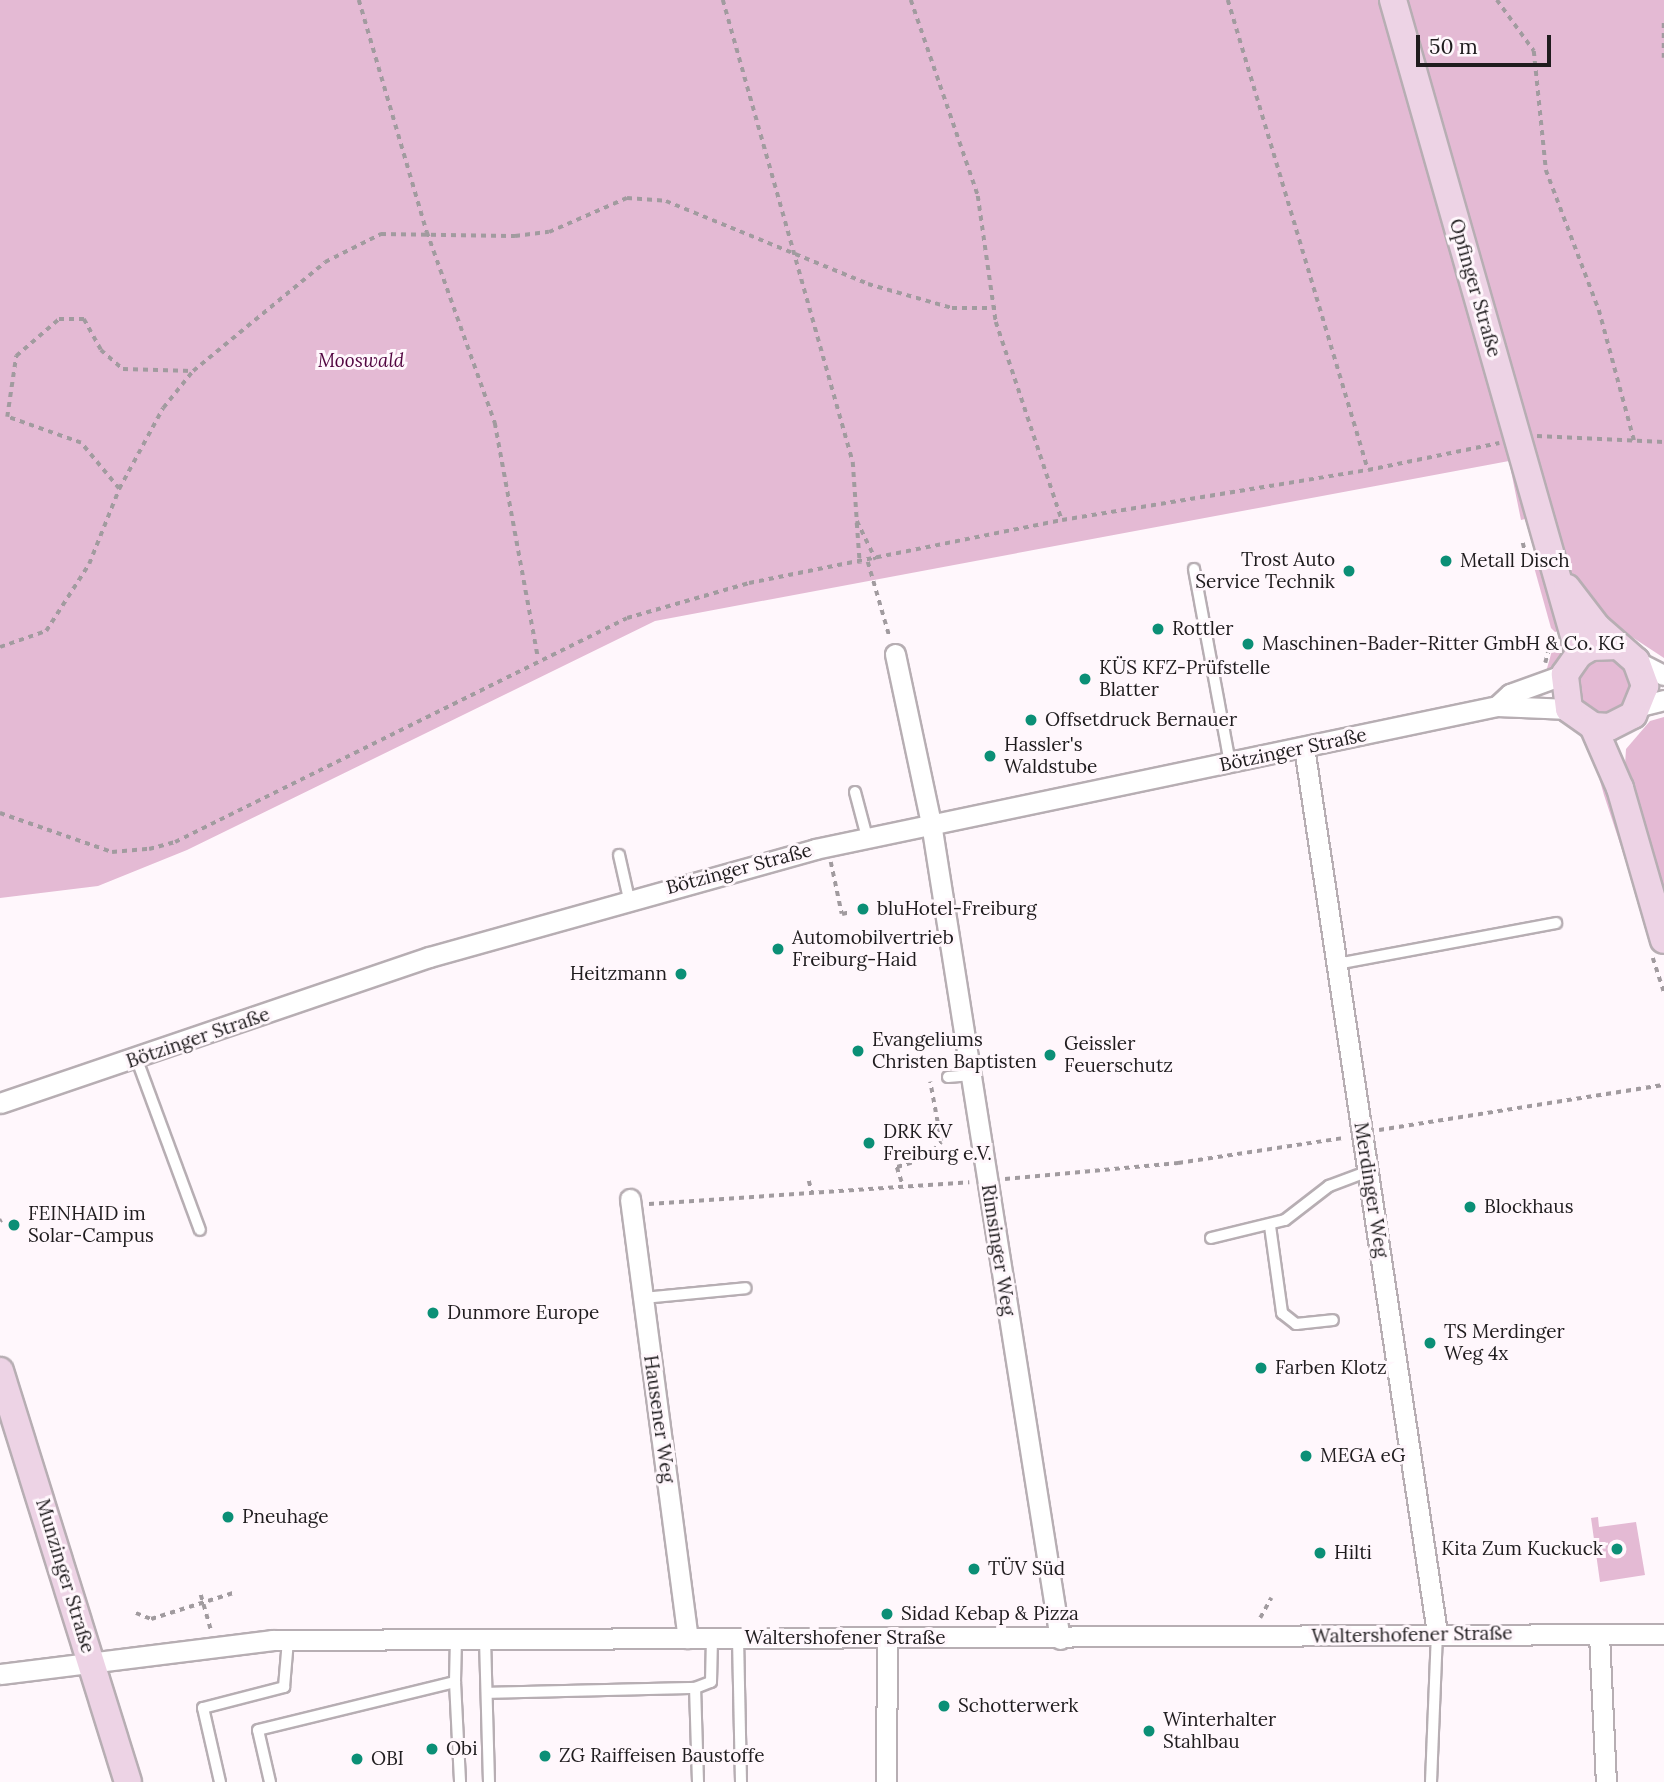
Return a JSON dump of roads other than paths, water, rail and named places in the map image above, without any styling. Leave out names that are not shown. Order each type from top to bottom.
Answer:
[{"type":"main road","name":"Opfinger Straße","points":[[1393,0],[1558,575],[1572,664],[1569,709]]},
{"type":"main road","name":"Opfinger Straße","points":[[1558,575],[1590,619],[1627,653]]},
{"type":"main road","points":[[1572,664],[1591,647],[1627,653],[1645,685],[1642,709],[1618,741],[1620,788]]},
{"type":"main road","points":[[1569,709],[1593,726],[1620,788],[1664,940]]},
{"type":"main road","points":[[1593,726],[1642,709]]},
{"type":"main road","name":"Munzinger Straße","points":[[0,1371],[128,1782]]},
{"type":"street","points":[[1627,653],[1664,675]]},
{"type":"street","name":"Rimsinger Weg","points":[[895,654],[930,823],[1060,1639]]},
{"type":"street","name":"Bötzinger Straße","points":[[1497,706],[1510,694],[1572,664]]},
{"type":"street","name":"Bötzinger Straße","points":[[0,1103],[136,1060],[429,957],[629,899],[827,846],[1497,706],[1569,709]]},
{"type":"street","name":"Merdinger Weg","points":[[1304,747],[1437,1633]]},
{"type":"street","name":"Hausener Weg","points":[[631,1202],[688,1638]]},
{"type":"street","name":"Waltershofener Straße","points":[[0,1674],[92,1665],[216,1645],[288,1640],[1060,1639],[1437,1633],[1664,1634]]},
{"type":"street","points":[[1599,1634],[1606,1782]]},
{"type":"street","points":[[886,1782],[887,1638]]},
{"type":"lane","points":[[1194,569],[1230,763]]},
{"type":"lane","points":[[855,792],[867,837]]},
{"type":"lane","points":[[619,855],[629,899]]},
{"type":"lane","points":[[1337,964],[1556,923]]},
{"type":"lane","points":[[136,1060],[200,1230]]},
{"type":"lane","points":[[948,1077],[972,1075]]},
{"type":"lane","points":[[1211,1238],[1270,1226],[1338,1181],[1369,1171]]},
{"type":"lane","points":[[1270,1226],[1282,1313],[1296,1324],[1333,1320]]},
{"type":"lane","points":[[643,1297],[746,1288]]},
{"type":"lane","points":[[1431,1782],[1437,1633]]},
{"type":"lane","points":[[487,1693],[695,1688],[710,1682],[712,1638]]},
{"type":"lane","points":[[456,1639],[460,1782]]},
{"type":"lane","points":[[485,1639],[489,1782]]},
{"type":"lane","points":[[738,1639],[741,1782]]},
{"type":"lane","points":[[219,1782],[203,1708],[284,1687],[288,1640]]},
{"type":"lane","points":[[270,1782],[258,1730],[456,1682]]},
{"type":"lane","points":[[695,1688],[698,1782]]},
{"type":"place","name":"Metall Disch","points":[[1446,561]]},
{"type":"place","name":"Trost Auto Service Technik","points":[[1349,571]]},
{"type":"place","name":"Rottler","points":[[1158,629]]},
{"type":"place","name":"Maschinen-Bader-Ritter GmbH & Co. KG","points":[[1248,644]]},
{"type":"place","name":"KÜS KFZ-Prüfstelle Blatter","points":[[1085,679]]},
{"type":"place","name":"Offsetdruck Bernauer","points":[[1031,720]]},
{"type":"place","name":"Hassler's Waldstube","points":[[990,756]]},
{"type":"place","name":"bluHotel-Freiburg","points":[[863,909]]},
{"type":"place","name":"Automobilvertrieb Freiburg-Haid","points":[[778,949]]},
{"type":"place","name":"Heitzmann","points":[[681,974]]},
{"type":"place","name":"Evangeliums Christen Baptisten","points":[[858,1051]]},
{"type":"place","name":"Geissler Feuerschutz","points":[[1050,1055]]},
{"type":"place","name":"DRK KV Freiburg e.V.","points":[[869,1143]]},
{"type":"place","name":"Blockhaus","points":[[1470,1207]]},
{"type":"place","name":"FEINHAID im Solar-Campus","points":[[14,1225]]},
{"type":"place","name":"Dunmore Europe","points":[[433,1313]]},
{"type":"place","name":"TS Merdinger Weg 4x","points":[[1430,1343]]},
{"type":"place","name":"Farben Klotz","points":[[1261,1368]]},
{"type":"place","name":"MEGA eG","points":[[1306,1456]]},
{"type":"place","name":"Pneuhage","points":[[228,1517]]},
{"type":"place","name":"Kita Zum Kuckuck","points":[[1617,1549]]},
{"type":"place","name":"Hilti","points":[[1320,1553]]},
{"type":"place","name":"TÜV Süd","points":[[974,1569]]},
{"type":"place","name":"Sidad Kebap & Pizza","points":[[887,1614]]},
{"type":"place","name":"Schotterwerk","points":[[944,1706]]},
{"type":"place","name":"Winterhalter Stahlbau","points":[[1149,1731]]},
{"type":"place","name":"Obi","points":[[432,1749]]},
{"type":"place","name":"ZG Raiffeisen Baustoffe","points":[[545,1756]]},
{"type":"place","name":"OBI","points":[[357,1759]]},
{"type":"park label","name":"Mooswald","points":[[361,361]]}]
